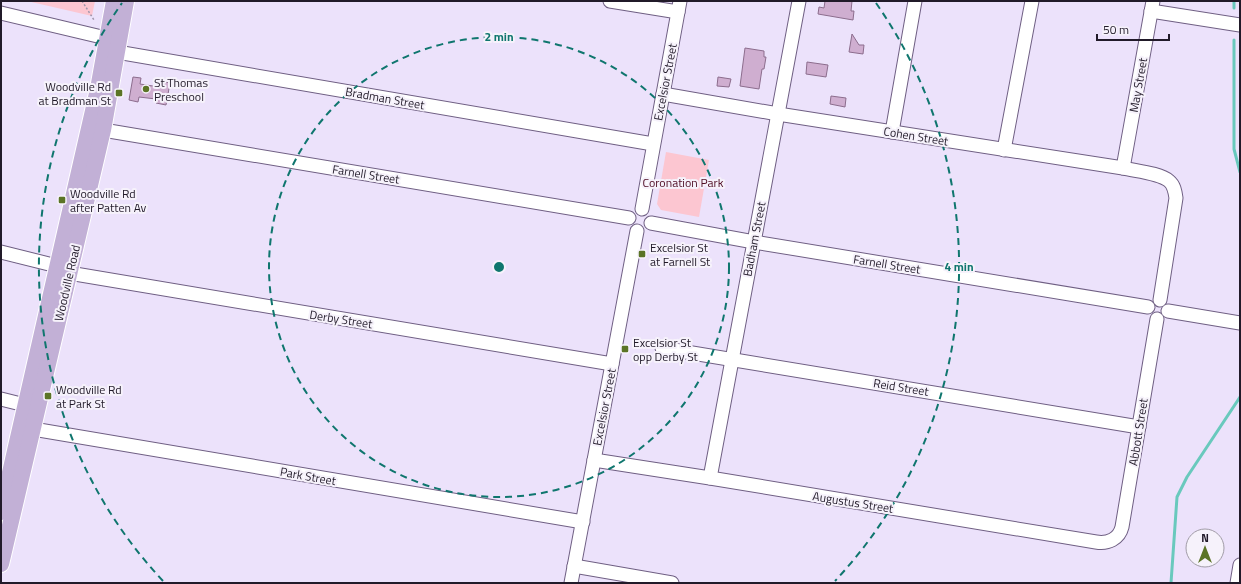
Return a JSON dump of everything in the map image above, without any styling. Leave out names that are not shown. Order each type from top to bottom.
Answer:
[{"type":"main road","name":"Woodville Road","points":[[1,564],[33,429],[114,1]]},
{"type":"main road","name":"Woodville Road","points":[[1,512],[25,405],[103,130],[126,1]]},
{"type":"street","points":[[610,1],[679,7]]},
{"type":"street","name":"Badham Street","points":[[710,478],[799,1]]},
{"type":"street","points":[[892,132],[915,1]]},
{"type":"street","points":[[1004,150],[1032,1]]},
{"type":"street","points":[[1152,6],[1240,25]]},
{"type":"street","name":"May Street","points":[[1123,168],[1152,6]]},
{"type":"street","name":"Excelsior Street","points":[[642,209],[679,7]]},
{"type":"street","points":[[1,13],[106,38]]},
{"type":"street","name":"Bradman Street","points":[[117,52],[653,144]]},
{"type":"street","name":"Cohen Street","points":[[663,94],[778,114],[1123,168],[1168,179],[1175,189],[1176,198],[1160,300]]},
{"type":"street","name":"Farnell Street","points":[[103,130],[629,218]]},
{"type":"street","points":[[642,209],[645,210],[650,216],[651,223],[647,229],[637,231],[634,230],[630,224],[629,218],[632,212],[642,209]]},
{"type":"street","name":"Farnell Street","points":[[651,223],[754,242],[1148,307]]},
{"type":"street","name":"Excelsior Street","points":[[571,583],[637,231]]},
{"type":"street","name":"Derby Street","points":[[1,252],[63,270],[612,364]]},
{"type":"street","points":[[1157,299],[1165,303],[1168,311],[1165,316],[1157,319],[1150,317],[1148,307],[1151,302],[1157,299]]},
{"type":"street","points":[[1168,311],[1240,323]]},
{"type":"street","name":"Abbott Street","points":[[1111,541],[1119,534],[1122,527],[1157,319]]},
{"type":"street","name":"Reid Street","points":[[662,348],[1139,427]]},
{"type":"street","points":[[1,399],[25,405]]},
{"type":"street","name":"Park Street","points":[[33,429],[583,522]]},
{"type":"street","name":"Augustus Street","points":[[594,460],[1101,543],[1111,541]]},
{"type":"street","points":[[1237,583],[1240,565]]},
{"type":"street","points":[[574,566],[672,583]]},
{"type":"path","points":[[82,1],[94,20]]},
{"type":"green space","points":[[27,1],[95,1],[92,16]]},
{"type":"green space","name":"Coronation Park","points":[[666,152],[709,160],[699,217],[661,210],[657,204]]},
{"type":"building","points":[[825,1],[852,1],[851,11],[854,11],[853,20],[818,14],[819,7],[824,8]]},
{"type":"building","points":[[852,34],[859,45],[864,45],[863,54],[849,52]]},
{"type":"building","points":[[745,48],[764,51],[764,57],[766,57],[764,69],[762,69],[759,89],[740,86]]},
{"type":"building","points":[[807,62],[828,65],[826,77],[806,74]]},
{"type":"building","points":[[133,77],[141,78],[140,84],[159,87],[160,81],[170,83],[166,105],[156,103],[156,99],[139,97],[138,102],[129,100]]},
{"type":"building","points":[[718,77],[731,79],[729,87],[717,86]]},
{"type":"building","points":[[831,96],[846,98],[845,107],[830,104]]},
{"type":"waterway","points":[[1234,1],[1234,8]]},
{"type":"waterway","points":[[1234,40],[1234,149],[1240,172]]},
{"type":"waterway","points":[[1171,583],[1177,497],[1187,477],[1240,397]]},
{"type":"place","name":"St Thomas Preschool","points":[[146,89]]},
{"type":"place","name":"Woodville Rd at Bradman St","points":[[119,93]]},
{"type":"place","name":"Woodville Rd after Patten Av","points":[[62,200]]},
{"type":"place","name":"Excelsior St at Farnell St","points":[[642,254]]},
{"type":"place","name":"Excelsior St opp Derby St","points":[[625,349]]},
{"type":"place","name":"Woodville Rd at Park St","points":[[48,396]]}]
